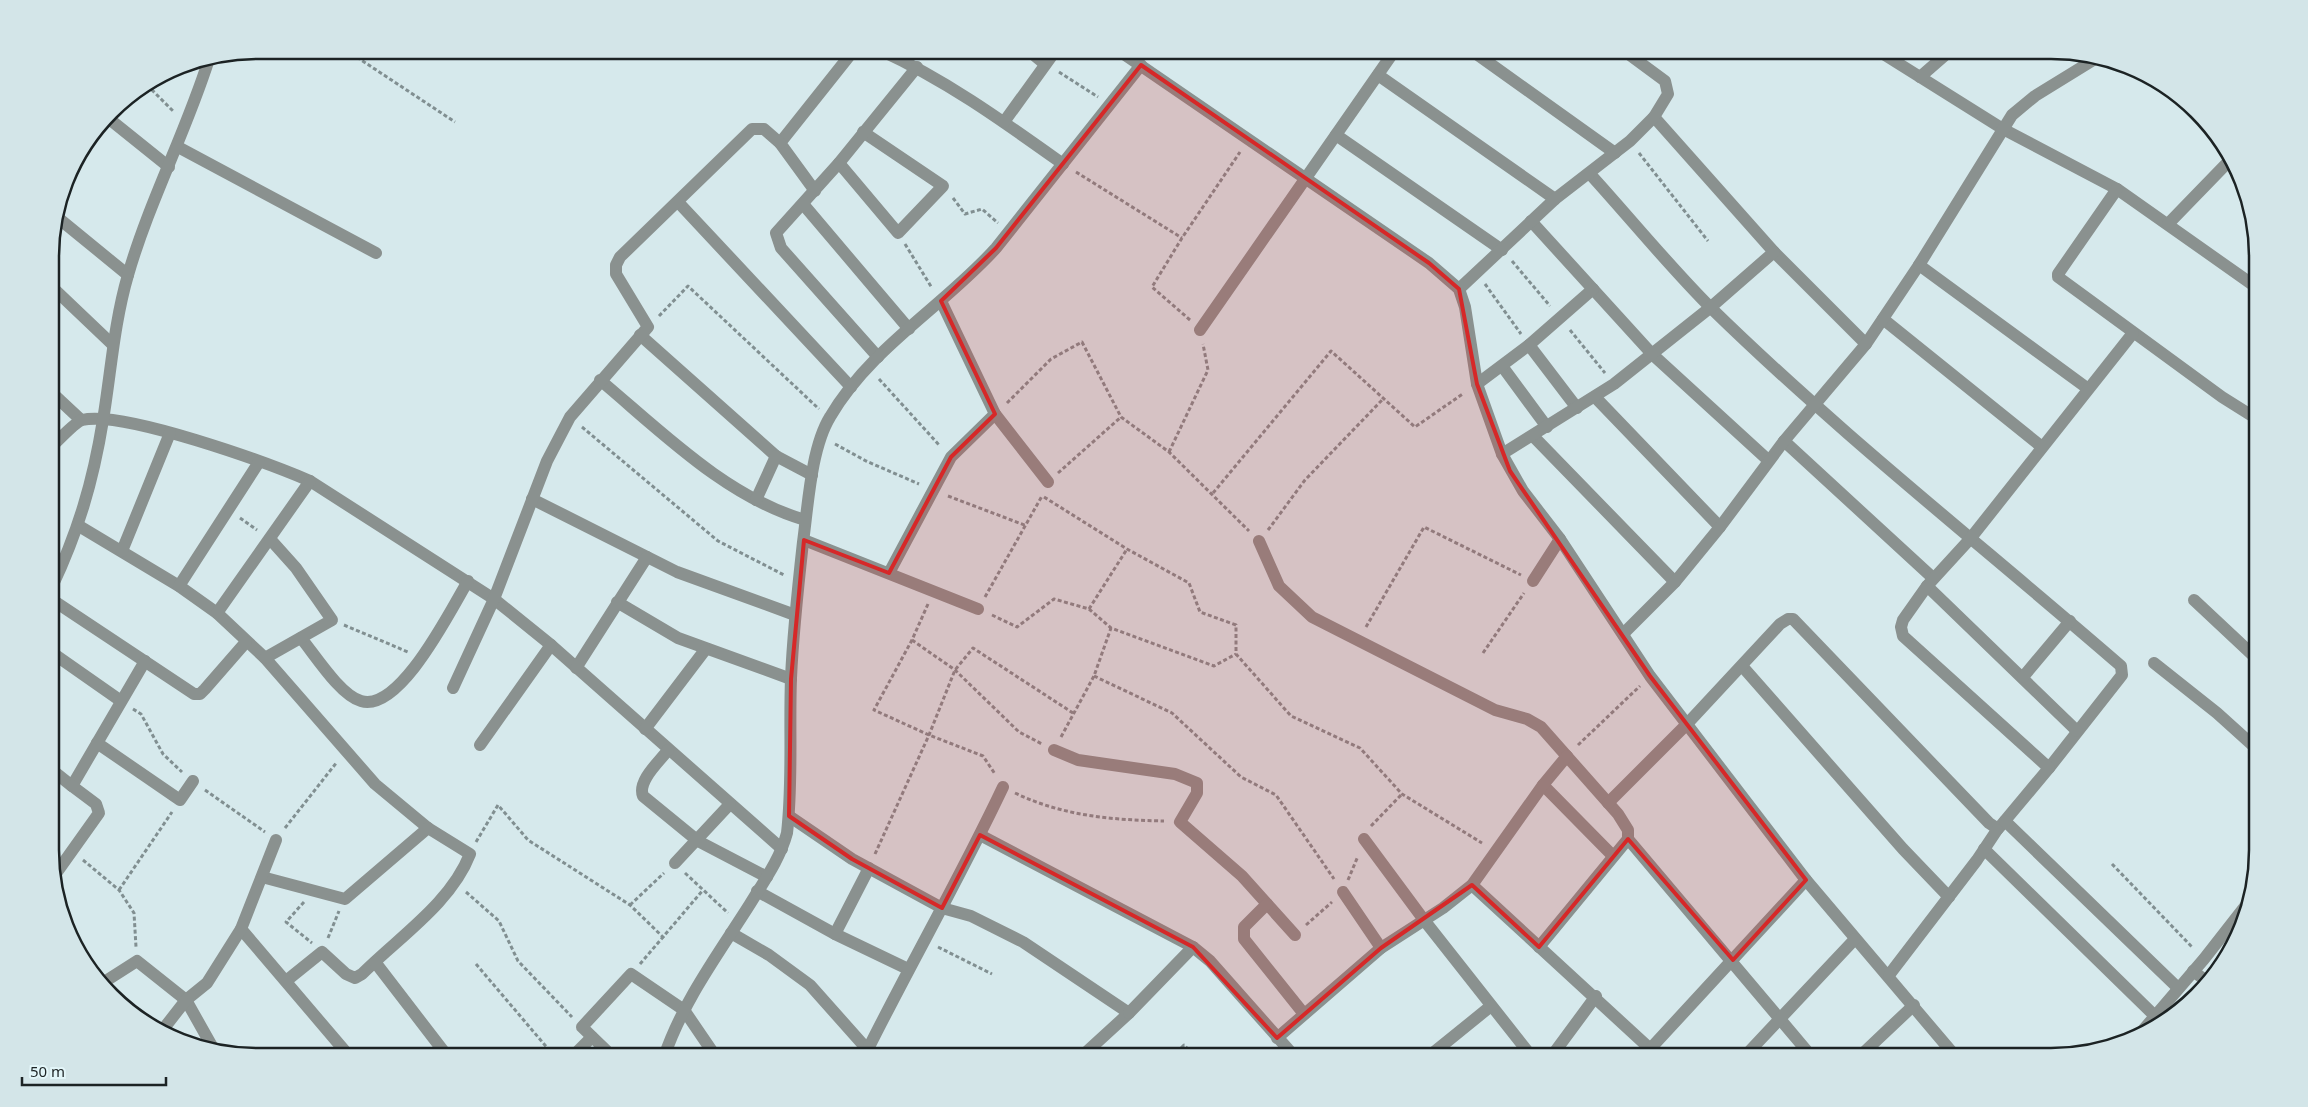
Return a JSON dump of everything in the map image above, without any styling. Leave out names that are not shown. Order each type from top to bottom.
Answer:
[{"type":"street","points":[[780,143],[847,59]]},
{"type":"street","points":[[900,59],[917,67],[1004,122],[1063,164]]},
{"type":"street","points":[[1039,59],[1045,64]]},
{"type":"street","points":[[1004,122],[1049,59]]},
{"type":"street","points":[[1131,59],[1429,264],[1459,289],[1465,307],[1477,384],[1502,454],[1523,491],[1560,539],[1650,676],[1806,880],[1855,939],[1889,975],[1949,1048]]},
{"type":"street","points":[[1200,330],[1388,59]]},
{"type":"street","points":[[1484,59],[1615,153]]},
{"type":"street","points":[[1459,289],[1555,199],[1590,174],[1630,141],[1654,117],[1668,94],[1665,81],[1634,59]]},
{"type":"street","points":[[1891,59],[2003,129],[2117,189],[2249,282]]},
{"type":"street","points":[[1920,77],[1941,59]]},
{"type":"street","points":[[1623,634],[1675,582],[1720,527],[1768,460],[1866,344],[1919,265],[2003,129],[2022,105],[2089,63]]},
{"type":"street","points":[[59,560],[79,526],[91,481],[104,418],[114,345],[128,275],[178,147],[205,65]]},
{"type":"street","points":[[668,1048],[684,1010],[782,850],[789,816],[791,679],[798,582],[812,475],[829,418],[868,367],[985,260],[1140,65]]},
{"type":"street","points":[[878,357],[781,248],[777,240],[778,228],[815,191],[917,67]]},
{"type":"street","points":[[1378,75],[1555,199]]},
{"type":"street","points":[[1654,117],[1774,252],[1866,344]]},
{"type":"street","points":[[112,122],[169,168]]},
{"type":"street","points":[[812,475],[776,456],[644,331],[616,274],[616,266],[626,250],[752,129],[764,129],[780,143],[815,191]]},
{"type":"street","points":[[839,163],[898,233],[943,186],[863,132]]},
{"type":"street","points":[[1336,135],[1502,250]]},
{"type":"street","points":[[178,147],[376,253]]},
{"type":"street","points":[[2168,224],[2227,165]]},
{"type":"street","points":[[1590,174],[1711,307],[1816,404],[1970,539],[2070,621],[2121,666],[2123,671],[2049,768],[2001,825],[1889,975]]},
{"type":"street","points":[[2117,189],[2058,274],[2058,278],[2249,413]]},
{"type":"street","points":[[678,202],[851,387]]},
{"type":"street","points":[[803,204],[909,329]]},
{"type":"street","points":[[62,221],[128,275]]},
{"type":"street","points":[[1531,221],[1652,354],[1768,460]]},
{"type":"street","points":[[1502,454],[1595,397],[1711,307],[1774,252]]},
{"type":"street","points":[[1919,265],[2087,388]]},
{"type":"street","points":[[1477,384],[1529,345],[1593,288]]},
{"type":"street","points":[[59,294],[114,345]]},
{"type":"street","points":[[940,301],[995,414],[1048,482]]},
{"type":"street","points":[[1882,319],[2042,447]]},
{"type":"street","points":[[453,688],[494,599],[547,461],[570,416],[644,331]]},
{"type":"street","points":[[2049,768],[1903,636],[1901,627],[1903,620],[1930,582],[1970,539],[2087,388],[2133,333]]},
{"type":"street","points":[[1529,345],[1577,408]]},
{"type":"street","points":[[1502,366],[1547,427]]},
{"type":"street","points":[[600,380],[690,455],[756,500],[780,513],[805,520]]},
{"type":"street","points":[[1595,397],[1720,527]]},
{"type":"street","points":[[59,400],[80,420]]},
{"type":"street","points":[[889,573],[932,490],[951,458],[995,414]]},
{"type":"street","points":[[59,440],[80,420],[104,418],[170,433],[310,481],[494,599],[551,645],[782,850]]},
{"type":"street","points":[[122,551],[170,433]]},
{"type":"street","points":[[1533,436],[1675,582]]},
{"type":"street","points":[[1784,441],[1930,582],[2077,731]]},
{"type":"street","points":[[756,500],[776,456]]},
{"type":"street","points":[[179,586],[258,462]]},
{"type":"street","points":[[217,613],[310,481]]},
{"type":"street","points":[[532,499],[648,557],[719,588],[795,615]]},
{"type":"street","points":[[79,526],[179,586],[217,613],[264,658],[375,784],[428,828],[470,854],[455,882],[430,910],[375,962],[355,978],[346,974],[322,952],[286,981]]},
{"type":"street","points":[[264,658],[332,620],[296,568],[270,539]]},
{"type":"street","points":[[1533,581],[1560,539]]},
{"type":"street","points":[[804,540],[935,590],[978,609]]},
{"type":"street","points":[[1260,541],[1279,586],[1312,617],[1357,642],[1495,710],[1534,722],[1541,727],[1608,802],[1625,823],[1628,839],[1733,960],[1804,1048]]},
{"type":"street","points":[[576,668],[617,602],[648,557]]},
{"type":"street","points":[[301,638],[344,689],[360,701],[370,703],[381,700],[392,691],[422,658],[468,581]]},
{"type":"street","points":[[2194,600],[2249,651]]},
{"type":"street","points":[[617,602],[656,627],[705,650],[791,679]]},
{"type":"street","points":[[59,604],[194,694],[200,694],[246,642]]},
{"type":"street","points":[[1608,802],[1687,724],[1784,620],[1793,619],[2001,825],[2178,988]]},
{"type":"street","points":[[2023,677],[2070,621]]},
{"type":"street","points":[[480,745],[551,645]]},
{"type":"street","points":[[645,729],[705,650]]},
{"type":"street","points":[[59,658],[121,701]]},
{"type":"street","points":[[72,786],[145,660]]},
{"type":"street","points":[[2154,663],[2218,713],[2249,742]]},
{"type":"street","points":[[1742,666],[1903,849],[1949,897]]},
{"type":"street","points":[[97,743],[180,800],[192,781]]},
{"type":"street","points":[[668,750],[643,783],[641,791],[646,800],[698,840],[767,877]]},
{"type":"street","points":[[1054,750],[1078,760],[1095,764],[1176,774],[1198,783],[1199,788],[1180,822],[1242,876],[1295,935]]},
{"type":"street","points":[[1277,1038],[1381,948],[1458,898],[1472,885],[1543,784],[1567,756]]},
{"type":"street","points":[[59,776],[96,804],[99,813],[59,869]]},
{"type":"street","points":[[1543,784],[1614,856]]},
{"type":"street","points":[[873,1048],[908,969],[942,908],[1003,787]]},
{"type":"street","points":[[675,863],[730,804]]},
{"type":"street","points":[[789,816],[869,868],[942,908],[971,916],[1023,942],[1129,1013]]},
{"type":"street","points":[[262,877],[345,899],[428,828]]},
{"type":"street","points":[[980,835],[1193,947],[1210,962],[1286,1048]]},
{"type":"street","points":[[1364,839],[1424,920],[1525,1048]]},
{"type":"street","points":[[1539,947],[1628,839]]},
{"type":"street","points":[[166,1026],[186,1000],[206,983],[242,929],[276,840]]},
{"type":"street","points":[[1984,850],[2154,1015]]},
{"type":"street","points":[[835,934],[869,868]]},
{"type":"street","points":[[1658,1048],[1733,960],[1806,880]]},
{"type":"street","points":[[1472,885],[1539,947],[1596,996],[1651,1048]]},
{"type":"street","points":[[757,892],[835,934],[908,969]]},
{"type":"street","points":[[1343,892],[1381,948]]},
{"type":"street","points":[[1267,904],[1244,927],[1244,939],[1304,1014]]},
{"type":"street","points":[[735,927],[810,985],[867,1048]]},
{"type":"street","points":[[2149,1023],[2233,928]]},
{"type":"street","points":[[242,929],[342,1048]]},
{"type":"street","points":[[1752,1048],[1855,939]]},
{"type":"street","points":[[1091,1048],[1129,1013],[1193,947]]},
{"type":"street","points":[[107,980],[137,960],[186,1000],[210,1043]]},
{"type":"street","points":[[375,962],[441,1048]]},
{"type":"street","points":[[2193,971],[2202,978]]},
{"type":"street","points":[[604,1048],[582,1027],[631,974],[684,1010],[710,1048]]},
{"type":"street","points":[[1558,1048],[1596,996]]},
{"type":"street","points":[[1869,1048],[1914,1005]]},
{"type":"street","points":[[1439,1048],[1491,1006]]},
{"type":"street","points":[[581,1048],[592,1037]]},
{"type":"path","points":[[360,59],[455,122]]},
{"type":"path","points":[[1045,64],[1110,105]]},
{"type":"path","points":[[151,89],[186,123]]},
{"type":"path","points":[[1169,452],[1208,370],[1200,330],[1152,287],[1182,238],[1248,141]]},
{"type":"path","points":[[1630,141],[1708,241]]},
{"type":"path","points":[[1063,164],[1182,238]]},
{"type":"path","points":[[943,186],[965,214],[982,209],[1009,232]]},
{"type":"path","points":[[898,233],[940,301]]},
{"type":"path","points":[[1478,273],[1529,345]]},
{"type":"path","points":[[644,331],[688,286],[829,418]]},
{"type":"path","points":[[995,414],[1051,359],[1082,342],[1121,417],[1169,452],[1214,493],[1260,541],[1305,480],[1383,400]]},
{"type":"path","points":[[1214,493],[1331,351],[1415,427],[1477,384]]},
{"type":"path","points":[[868,367],[951,458]]},
{"type":"path","points":[[570,416],[718,541],[798,582]]},
{"type":"path","points":[[1048,482],[1121,417]]},
{"type":"path","points":[[822,437],[866,461],[932,490],[1027,526]]},
{"type":"path","points":[[1236,654],[1214,666],[1111,628],[1089,609],[1054,599],[1017,627],[978,609],[1027,526],[1042,496],[1126,549],[1189,583],[1200,612],[1236,625],[1236,654],[1291,716],[1360,748],[1402,794],[1495,851]]},
{"type":"path","points":[[229,510],[270,539]]},
{"type":"path","points":[[1357,642],[1424,527],[1533,581],[1483,652]]},
{"type":"path","points":[[1089,609],[1126,549]]},
{"type":"path","points":[[935,590],[912,640],[874,710],[928,735],[983,756],[1003,787],[1041,805],[1110,820],[1180,822]]},
{"type":"path","points":[[332,620],[422,658]]},
{"type":"path","points":[[912,640],[955,670],[1019,732],[1054,750],[1094,676],[1111,628]]},
{"type":"path","points":[[869,868],[955,670],[973,648],[1073,713]]},
{"type":"path","points":[[1094,676],[1172,713],[1241,777],[1276,795],[1343,892]]},
{"type":"path","points":[[1567,756],[1650,676]]},
{"type":"path","points":[[121,701],[141,714],[163,754],[192,781],[276,840],[346,750]]},
{"type":"path","points":[[1295,935],[1343,892],[1364,839],[1364,833],[1402,794]]},
{"type":"path","points":[[119,890],[180,800]]},
{"type":"path","points":[[470,854],[498,806],[528,840],[630,905],[664,938]]},
{"type":"path","points":[[72,851],[119,890],[134,912],[137,960]]},
{"type":"path","points":[[630,905],[675,863],[703,890],[735,927]]},
{"type":"path","points":[[2112,864],[2204,959]]},
{"type":"path","points":[[455,882],[499,921],[518,961],[582,1027]]},
{"type":"path","points":[[631,974],[664,938],[703,890]]},
{"type":"path","points":[[313,892],[286,922],[322,952],[345,899]]},
{"type":"path","points":[[924,940],[992,974]]},
{"type":"path","points":[[476,964],[547,1048]]},
{"type":"highlighted area","points":[[1141,65],[1429,263],[1459,289],[1477,384],[1510,471],[1650,676],[1806,880],[1733,960],[1628,839],[1539,947],[1472,885],[1381,948],[1277,1038],[1193,947],[980,835],[942,908],[852,859],[789,816],[791,679],[804,540],[889,573],[951,457],[995,414],[941,301],[996,248]]}]
